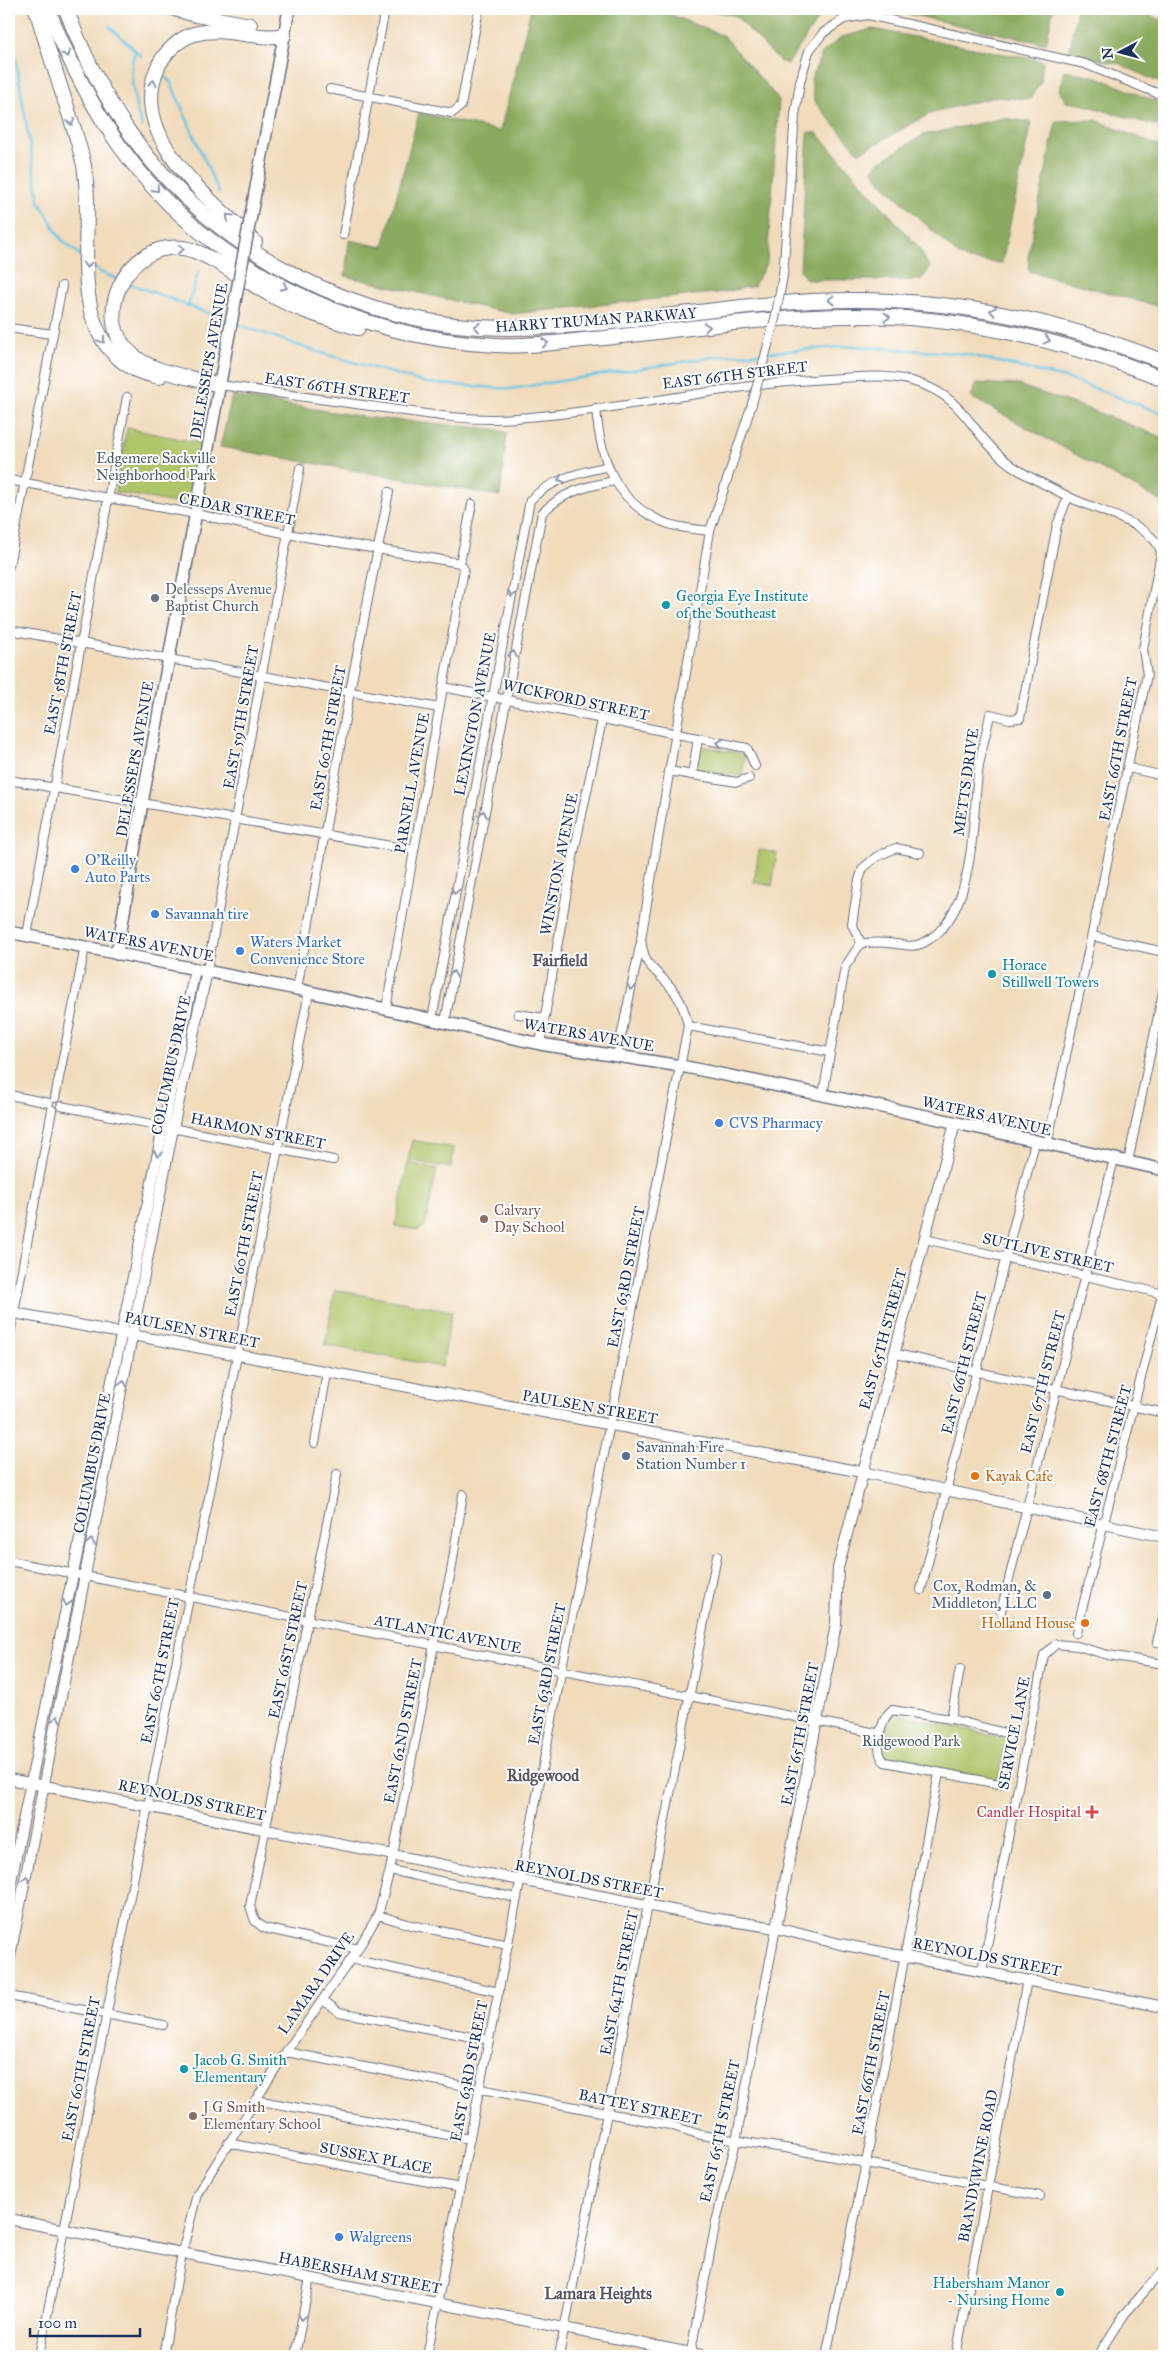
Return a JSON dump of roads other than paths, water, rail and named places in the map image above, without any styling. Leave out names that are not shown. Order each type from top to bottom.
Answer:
[{"type":"highway","points":[[36,9],[84,165],[87,198],[87,294],[92,320],[99,337],[113,355],[134,370],[159,377],[220,385]]},
{"type":"highway","name":"HARRY TRUMAN PARKWAY","points":[[48,9],[77,76],[121,148],[157,191],[221,248],[266,277],[343,314],[424,336],[497,345],[565,342],[824,316],[908,318],[986,326],[1037,337],[1112,359],[1164,379]]},
{"type":"highway","name":"HARRY TRUMAN PARKWAY","points":[[66,9],[84,52],[104,92],[134,138],[169,180],[230,234],[274,264],[324,289],[400,314],[453,325],[545,327],[794,303],[853,300],[936,304],[989,310],[1040,321],[1098,338],[1164,362]]},
{"type":"highway","points":[[175,9],[196,15],[274,29],[284,34]]},
{"type":"highway","points":[[284,34],[273,37],[212,30],[192,35],[176,44],[160,62],[152,80],[150,101],[154,124],[169,154],[211,201],[258,244],[324,289]]},
{"type":"highway","points":[[220,385],[153,367],[134,356],[124,346],[118,334],[114,306],[124,276],[135,262],[166,249],[182,248],[202,253],[271,295],[327,319],[394,338],[423,343],[456,346],[497,345]]},
{"type":"highway","points":[[1040,321],[1118,340],[1164,354]]},
{"type":"main road","name":"DELESSEPS AVENUE","points":[[117,954],[142,803],[289,9]]},
{"type":"main road","name":"WATERS AVENUE","points":[[9,932],[297,989],[540,1044],[681,1066],[823,1095],[1164,1170]]},
{"type":"street","points":[[342,236],[385,9]]},
{"type":"street","points":[[330,89],[452,112],[461,106],[479,9]]},
{"type":"street","points":[[617,1056],[641,939],[674,734],[710,531],[752,404],[776,319],[783,276],[795,114],[800,82],[809,50],[823,33],[844,19],[868,15],[1085,64],[1164,96]]},
{"type":"street","points":[[9,566],[62,286]]},
{"type":"street","points":[[9,328],[52,334]]},
{"type":"street","name":"EAST 66TH STREET","points":[[220,385],[458,418],[517,418],[782,381],[859,376],[908,380],[945,394],[1001,457],[1023,472],[1068,497],[1140,528],[1156,540],[1161,550],[1143,649],[1147,676],[1048,1145]]},
{"type":"street","name":"EAST 58TH STREET","points":[[27,935],[127,397]]},
{"type":"street","points":[[596,408],[598,439],[608,466],[615,481],[634,504],[661,522],[681,528],[710,531]]},
{"type":"street","name":"LEXINGTON AVENUE","points":[[432,1019],[530,500],[554,481],[608,466]]},
{"type":"street","name":"EAST 59TH STREET","points":[[207,971],[300,468]]},
{"type":"street","name":"CEDAR STREET","points":[[9,480],[196,514],[288,534],[460,563]]},
{"type":"street","name":"LEXINGTON AVENUE","points":[[445,1022],[504,700],[539,522],[542,513],[554,501],[566,494],[591,485],[615,481]]},
{"type":"street","name":"EAST 60TH STREET","points":[[297,989],[350,691],[379,550],[388,492]]},
{"type":"street","name":"METTS DRIVE","points":[[861,943],[888,943],[908,947],[925,942],[941,929],[954,913],[964,888],[979,766],[990,714],[1010,719],[1020,718],[1057,525],[1068,497]]},
{"type":"street","name":"PARNELL AVENUE","points":[[386,1009],[464,569],[460,563],[472,504]]},
{"type":"street","points":[[525,519],[539,522]]},
{"type":"street","points":[[9,630],[439,708]]},
{"type":"street","name":"WICKFORD STREET","points":[[443,687],[747,748],[755,766]]},
{"type":"street","name":"WINSTON AVENUE","points":[[540,1044],[573,857],[602,720]]},
{"type":"street","points":[[692,775],[698,739]]},
{"type":"street","points":[[1129,768],[1164,776]]},
{"type":"street","points":[[668,771],[737,782],[750,778]]},
{"type":"street","points":[[9,780],[414,850]]},
{"type":"street","points":[[823,1095],[845,967],[861,943],[852,924],[863,868],[876,857],[896,848],[920,852]]},
{"type":"street","points":[[461,860],[474,862]]},
{"type":"street","points":[[1092,936],[1164,952]]},
{"type":"street","points":[[641,939],[643,953],[648,963],[679,999],[685,1010],[688,1026],[830,1052]]},
{"type":"street","points":[[9,1339],[11,1312],[85,947]]},
{"type":"street","name":"COLUMBUS DRIVE","points":[[9,1961],[133,1334],[195,969]]},
{"type":"street","name":"COLUMBUS DRIVE","points":[[9,1891],[29,1783],[74,1574],[122,1332],[168,1127],[207,971]]},
{"type":"street","points":[[1128,1162],[1164,987]]},
{"type":"street","name":"EAST 60TH STREET","points":[[39,2356],[308,992]]},
{"type":"street","points":[[518,1014],[544,1018]]},
{"type":"street","name":"EAST 63RD STREET","points":[[427,2356],[688,1026]]},
{"type":"street","points":[[9,1095],[52,1104]]},
{"type":"street","name":"HARMON STREET","points":[[52,1104],[58,1110],[61,1106],[333,1160]]},
{"type":"street","name":"EAST 65TH STREET","points":[[691,2355],[716,2222],[736,2141],[776,1928],[818,1722],[836,1624],[838,1568],[862,1472],[896,1354],[955,1123]]},
{"type":"street","name":"EAST 66TH STREET","points":[[921,1590],[1035,1142]]},
{"type":"street","name":"EAST 67TH STREET","points":[[1001,1611],[1114,1159]]},
{"type":"street","name":"SUTLIVE STREET","points":[[925,1240],[1084,1276],[1164,1291]]},
{"type":"street","name":"EAST 68TH STREET","points":[[1076,1632],[1164,1291]]},
{"type":"street","name":"PAULSEN STREET","points":[[11,1312],[862,1472],[1164,1537]]},
{"type":"street","points":[[896,1354],[1164,1413]]},
{"type":"street","points":[[314,1443],[327,1372]]},
{"type":"street","name":"EAST 61ST STREET","points":[[338,1474],[250,1906],[255,1921],[264,1928],[358,1949]]},
{"type":"street","name":"EAST 62ND STREET","points":[[392,1856],[434,1645],[451,1572],[462,1494]]},
{"type":"street","name":"EAST 64TH STREET","points":[[559,2356],[717,1556]]},
{"type":"street","name":"ATLANTIC AVENUE","points":[[9,1561],[881,1734]]},
{"type":"street","points":[[1157,1642],[1164,1614]]},
{"type":"street","name":"SERVICE LANE","points":[[982,1971],[1044,1655],[1056,1644],[1076,1646],[1108,1655],[1164,1664]]},
{"type":"street","points":[[951,1719],[960,1669]]},
{"type":"street","points":[[892,1710],[951,1719],[1009,1734],[1011,1739],[1002,1781],[999,1784],[939,1774],[885,1762],[880,1758],[881,1734],[887,1715],[892,1710]]},
{"type":"street","name":"EAST 66TH STREET","points":[[826,2356],[866,2163],[939,1774]]},
{"type":"street","name":"REYNOLDS STREET","points":[[9,1779],[45,1785],[147,1808],[648,1906],[776,1928],[906,1956],[1164,2007]]},
{"type":"street","name":"LAMARA DRIVE","points":[[182,2253],[197,2194],[286,2052],[351,1960],[378,1915],[392,1856]]},
{"type":"street","points":[[390,1870],[517,1898]]},
{"type":"street","points":[[378,1915],[411,1925],[508,1945]]},
{"type":"street","points":[[351,1960],[498,1992]]},
{"type":"street","name":"BRANDYWINE ROAD","points":[[956,2356],[1027,1980]]},
{"type":"street","points":[[9,1996],[163,2025]]},
{"type":"street","points":[[323,2000],[339,2012],[489,2040]]},
{"type":"street","name":"BATTEY STREET","points":[[286,2052],[607,2113],[736,2141],[1040,2196]]},
{"type":"street","points":[[255,2100],[470,2139]]},
{"type":"street","name":"SUSSEX PLACE","points":[[228,2142],[460,2188]]},
{"type":"street","name":"HABERSHAM STREET","points":[[9,2219],[565,2328],[691,2355],[706,2356]]},
{"type":"street","points":[[163,2356],[182,2253]]},
{"type":"street","points":[[1098,2356],[1124,2315],[1164,2269]]},
{"type":"street","points":[[295,2356],[310,2278]]},
{"type":"waterway","points":[[109,26],[136,51]]},
{"type":"waterway","points":[[9,33],[16,61],[39,201],[61,239],[81,256]]},
{"type":"waterway","points":[[141,56],[136,51],[133,58],[132,77],[135,100],[142,127]]},
{"type":"waterway","points":[[164,76],[171,83],[219,193]]},
{"type":"waterway","points":[[91,265],[100,272],[119,280]]},
{"type":"waterway","points":[[188,306],[199,271]]},
{"type":"waterway","points":[[128,283],[229,321]]},
{"type":"waterway","points":[[234,323],[315,351],[426,383],[510,389],[720,356],[853,346],[965,354],[1069,379],[1164,414]]},
{"type":"place","name":"Delesseps Avenue Baptist Church","points":[[155,598]]},
{"type":"place","name":"Georgia Eye Institute of the Southeast","points":[[666,605]]},
{"type":"place","name":"O'Reilly Auto Parts","points":[[75,869]]},
{"type":"place","name":"Savannah tire","points":[[155,914]]},
{"type":"place","name":"Waters Market Convenience Store","points":[[240,951]]},
{"type":"place","name":"Horace Stillwell Towers","points":[[992,974]]},
{"type":"place","name":"CVS Pharmacy","points":[[719,1123]]},
{"type":"place","name":"Calvary Day School","points":[[484,1219]]},
{"type":"place","name":"Savannah Fire Station Number 1","points":[[626,1456]]},
{"type":"place","name":"Kayak Cafe","points":[[975,1476]]},
{"type":"place","name":"Cox, Rodman, & Middleton, LLC","points":[[1047,1595]]},
{"type":"place","name":"Holland House","points":[[1085,1623]]},
{"type":"place","name":"Candler Hospital","points":[[1092,1812]]},
{"type":"place","name":"Jacob G. Smith Elementary","points":[[184,2069]]},
{"type":"place","name":"J G Smith Elementary School","points":[[193,2116]]},
{"type":"place","name":"Walgreens","points":[[339,2237]]},
{"type":"place","name":"Habersham Manor - Nursing Home","points":[[1060,2292]]},
{"type":"district","name":"Fairfield","points":[[560,960]]},
{"type":"district","name":"Ridgewood","points":[[543,1775]]},
{"type":"district","name":"Lamara Heights","points":[[598,2293]]},
{"type":"park label","name":"Edgemere Sackville Neighborhood Park","points":[[156,466]]},
{"type":"park label","name":"Ridgewood Park","points":[[911,1741]]}]
